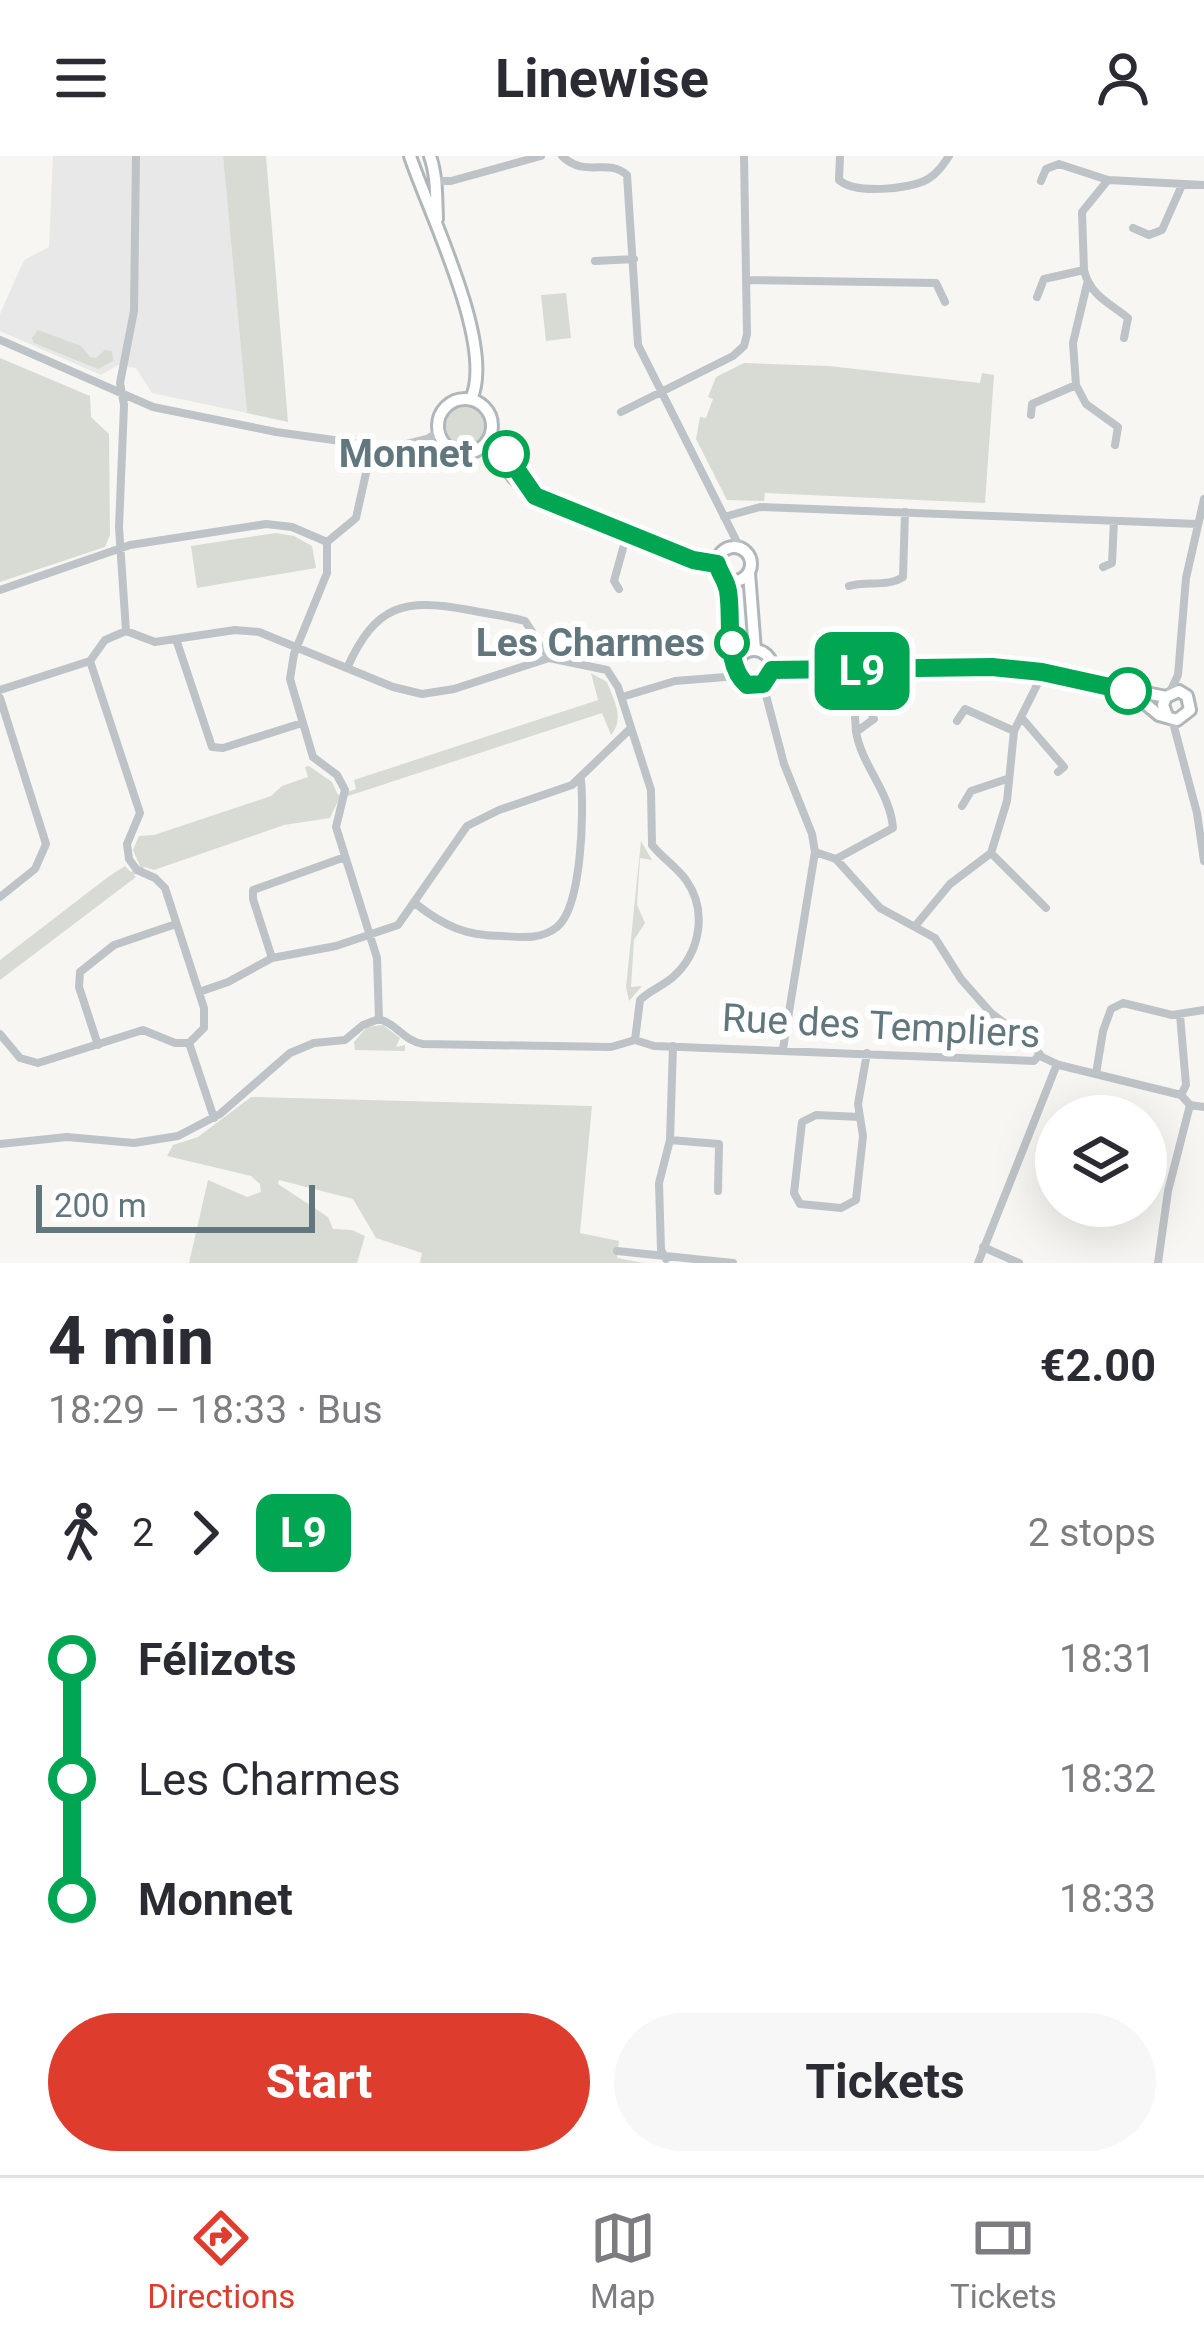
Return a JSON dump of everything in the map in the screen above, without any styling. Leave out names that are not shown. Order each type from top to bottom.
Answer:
[{"type":"street","points":[[126,631],[120,548],[120,383],[134,310],[136,156]]},
{"type":"street","points":[[410,156],[430,186]]},
{"type":"street","points":[[430,156],[437,222],[475,350],[478,380],[471,399]]},
{"type":"street","points":[[430,186],[541,156]]},
{"type":"street","points":[[621,412],[741,350],[747,334],[748,280],[744,156]]},
{"type":"street","points":[[840,156],[839,180],[850,187],[917,184],[938,171],[949,156]]},
{"type":"street","points":[[565,157],[582,169],[626,167],[638,345],[724,517],[733,549],[751,559],[748,573],[755,650]]},
{"type":"street","points":[[1041,181],[1046,169],[1059,164],[1108,180],[1204,185]]},
{"type":"street","points":[[1108,180],[1082,212],[1087,284],[1073,343],[1076,385],[1086,404],[1118,427],[1115,446]]},
{"type":"street","points":[[1133,228],[1149,235],[1162,230],[1182,185]]},
{"type":"street","points":[[595,261],[634,259]]},
{"type":"street","points":[[1036,297],[1044,279],[1084,270]]},
{"type":"street","points":[[748,280],[936,283],[945,302]]},
{"type":"street","points":[[1087,284],[1129,318],[1124,338]]},
{"type":"street","points":[[0,340],[153,407],[372,446],[407,445],[439,432]]},
{"type":"street","points":[[1031,416],[1032,404],[1076,385]]},
{"type":"street","points":[[488,441],[474,451],[458,452],[446,444],[439,432],[446,406],[471,399],[491,416],[488,441],[514,478],[535,496],[693,560],[717,564]]},
{"type":"street","points":[[327,542],[356,518],[372,446]]},
{"type":"street","points":[[1204,499],[1186,578],[1178,675],[1162,706],[1174,718],[1204,861]]},
{"type":"street","points":[[724,517],[760,507],[1198,524]]},
{"type":"street","points":[[849,586],[903,577],[905,512]]},
{"type":"street","points":[[1103,567],[1112,563],[1114,521]]},
{"type":"street","points":[[0,590],[120,548],[276,524],[327,542]]},
{"type":"street","points":[[619,589],[614,581],[627,534]]},
{"type":"street","points":[[0,1144],[67,1137],[148,1142],[178,1136],[214,1118],[290,1053],[314,1043],[345,1040],[365,1023],[379,1019],[378,967],[336,827],[346,790],[337,775],[314,760],[290,680],[297,646],[327,573],[327,542]]},
{"type":"street","points":[[717,564],[733,549]]},
{"type":"street","points":[[717,564],[730,580],[741,580],[748,573]]},
{"type":"street","points":[[730,580],[738,676],[747,685],[763,684]]},
{"type":"street","points":[[347,668],[374,622],[401,607],[424,603],[525,621],[549,658]]},
{"type":"street","points":[[0,897],[35,869],[46,844],[0,694],[91,661],[105,640],[126,631],[155,642],[245,630],[422,694],[454,689],[549,658],[607,670],[622,697],[651,790],[652,845],[688,882],[699,919],[697,939],[686,963],[640,1000],[635,1040]]},
{"type":"street","points":[[176,639],[212,747],[223,748],[302,723]]},
{"type":"street","points":[[737,661],[743,653],[755,650],[767,655],[772,670]]},
{"type":"street","points":[[0,1034],[15,1054],[31,1063],[143,1030],[189,1043],[201,1034],[206,1022],[163,885],[137,870],[127,854],[140,813],[91,661]]},
{"type":"street","points":[[772,670],[992,667],[1132,692],[1179,692],[1204,707]]},
{"type":"street","points":[[772,670],[763,684],[815,853],[784,1049]]},
{"type":"street","points":[[836,860],[893,828],[889,802],[858,745],[852,671]]},
{"type":"street","points":[[916,925],[950,884],[991,853],[1003,824],[1014,731],[1039,672]]},
{"type":"street","points":[[1174,718],[1190,710],[1178,675]]},
{"type":"street","points":[[622,697],[675,681],[738,676]]},
{"type":"street","points":[[853,686],[874,719],[856,732]]},
{"type":"street","points":[[1132,692],[1159,715],[1204,716]]},
{"type":"street","points":[[957,721],[965,710],[1014,731]]},
{"type":"street","points":[[1022,717],[1064,767],[1058,772]]},
{"type":"street","points":[[199,992],[272,958],[336,946],[398,925],[467,826],[581,778],[631,728]]},
{"type":"street","points":[[416,904],[440,923],[474,936],[532,937],[559,925],[568,914],[575,889],[581,778]]},
{"type":"street","points":[[962,806],[970,791],[1007,779]]},
{"type":"street","points":[[815,853],[836,860],[880,908],[935,938],[974,994],[1039,1055]]},
{"type":"street","points":[[991,853],[1046,908]]},
{"type":"street","points":[[272,958],[254,890],[345,857]]},
{"type":"street","points":[[98,1045],[79,987],[80,972],[113,945],[176,924]]},
{"type":"street","points":[[1096,1074],[1112,1009],[1124,1003],[1180,1015],[1204,1010]]},
{"type":"street","points":[[1180,1015],[1186,1085],[1180,1095],[1190,1105],[1204,1107]]},
{"type":"street","name":"Rue des Templiers","points":[[379,1019],[423,1044],[611,1047],[635,1040],[673,1046],[1034,1060],[1039,1055],[1057,1064],[1180,1095]]},
{"type":"street","points":[[189,1043],[214,1118]]},
{"type":"street","points":[[666,1259],[661,1250],[659,1183],[670,1140],[673,1046]]},
{"type":"street","points":[[860,1117],[816,1115],[802,1122],[794,1193],[800,1204],[841,1208],[856,1200],[863,1136],[858,1104],[867,1053]]},
{"type":"street","points":[[978,1263],[1057,1064]]},
{"type":"street","points":[[1158,1263],[1168,1191],[1190,1105]]},
{"type":"street","points":[[670,1140],[718,1144],[718,1191]]},
{"type":"street","points":[[983,1247],[1019,1263]]},
{"type":"street","points":[[617,1251],[733,1263]]},
{"type":"shaded area","points":[[53,156],[223,156],[247,413],[152,393],[136,368],[118,365],[101,375],[0,331],[0,314],[24,260],[49,247]]},
{"type":"shaded area","points":[[223,156],[266,156],[288,422],[247,413]]},
{"type":"shaded area","points":[[566,293],[571,338],[546,341],[541,295]]},
{"type":"shaded area","points":[[38,330],[81,346],[90,357],[112,351],[113,361],[98,369],[34,343]]},
{"type":"shaded area","points":[[0,358],[90,396],[91,417],[109,434],[110,535],[105,547],[0,582]]},
{"type":"shaded area","points":[[744,363],[829,366],[980,383],[982,373],[994,375],[985,503],[765,493],[764,501],[727,500],[696,439],[700,417],[706,418],[713,399],[708,397],[716,377]]},
{"type":"shaded area","points":[[466,406],[480,412],[486,426],[480,440],[466,446],[452,440],[446,426],[452,412]]},
{"type":"shaded area","points":[[276,533],[312,546],[316,568],[197,588],[191,546]]},
{"type":"shaded area","points":[[591,673],[607,682],[615,703],[618,716],[611,735],[602,713],[339,799],[330,818],[284,825],[154,870],[144,867],[0,980],[0,960],[108,877],[125,866],[131,872],[140,866],[133,850],[139,836],[271,796],[282,786],[308,777],[305,767],[309,766],[332,782],[338,795],[356,789],[354,780],[598,700]]},
{"type":"shaded area","points":[[641,841],[652,860],[640,858],[637,905],[645,923],[634,940],[631,987],[642,986],[629,1001],[626,987]]},
{"type":"shaded area","points":[[383,1025],[400,1038],[396,1047],[405,1045],[405,1051],[355,1050],[354,1042],[367,1027]]},
{"type":"shaded area","points":[[251,1097],[592,1106],[580,1233],[619,1241],[617,1258],[644,1263],[420,1263],[422,1253],[376,1238],[353,1199],[279,1180],[278,1184],[328,1217],[333,1229],[365,1236],[357,1263],[189,1263],[208,1180],[247,1197],[261,1192],[260,1184],[251,1176],[167,1156],[173,1145],[198,1137]]},
{"type":"bus line","name":"L9","points":[[506,454],[535,496],[693,560],[717,564],[728,595],[733,661],[747,685],[763,684],[772,670],[992,667],[1042,672],[1128,691]]},
{"type":"place","name":"Monnet","points":[[506,454]]},
{"type":"place","name":"Les Charmes","points":[[732,643]]}]
